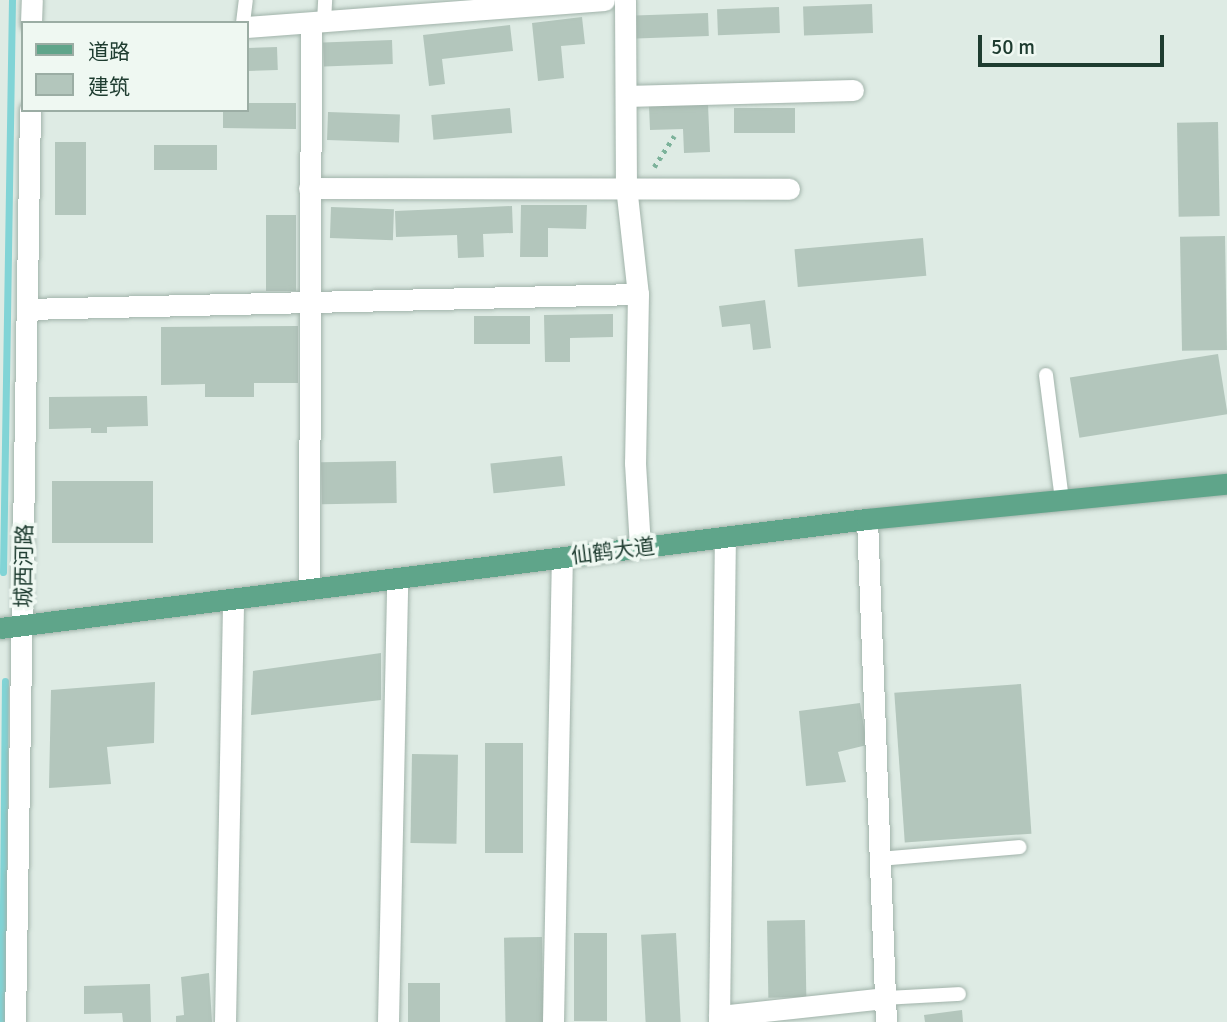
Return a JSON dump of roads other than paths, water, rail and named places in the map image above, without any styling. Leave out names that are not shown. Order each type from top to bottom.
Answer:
[{"type":"main road","name":"仙鹤大道","points":[[0,628],[867,519],[1227,484]]},
{"type":"street","points":[[31,21],[32,0]]},
{"type":"street","points":[[248,27],[604,0]]},
{"type":"street","points":[[625,0],[626,96],[638,294],[635,463],[640,547]]},
{"type":"street","points":[[309,589],[307,303],[309,188],[317,23]]},
{"type":"street","points":[[626,96],[853,90]]},
{"type":"street","name":"城西河路","points":[[15,1022],[30,112]]},
{"type":"street","points":[[309,188],[632,186],[789,189]]},
{"type":"street","points":[[27,309],[638,294]]},
{"type":"street","points":[[867,519],[886,1022]]},
{"type":"street","points":[[725,537],[719,1019],[885,998]]},
{"type":"street","points":[[553,1022],[562,557]]},
{"type":"street","points":[[388,1022],[397,578]]},
{"type":"street","points":[[225,1022],[233,599]]},
{"type":"lane","points":[[243,21],[246,0]]},
{"type":"lane","points":[[317,23],[325,0]]},
{"type":"lane","points":[[1046,375],[1062,500]]},
{"type":"lane","points":[[880,859],[1019,847]]},
{"type":"lane","points":[[885,998],[959,994]]},
{"type":"waterway","points":[[3,572],[12,0]]},
{"type":"waterway","points":[[2,1022],[5,681]]}]
